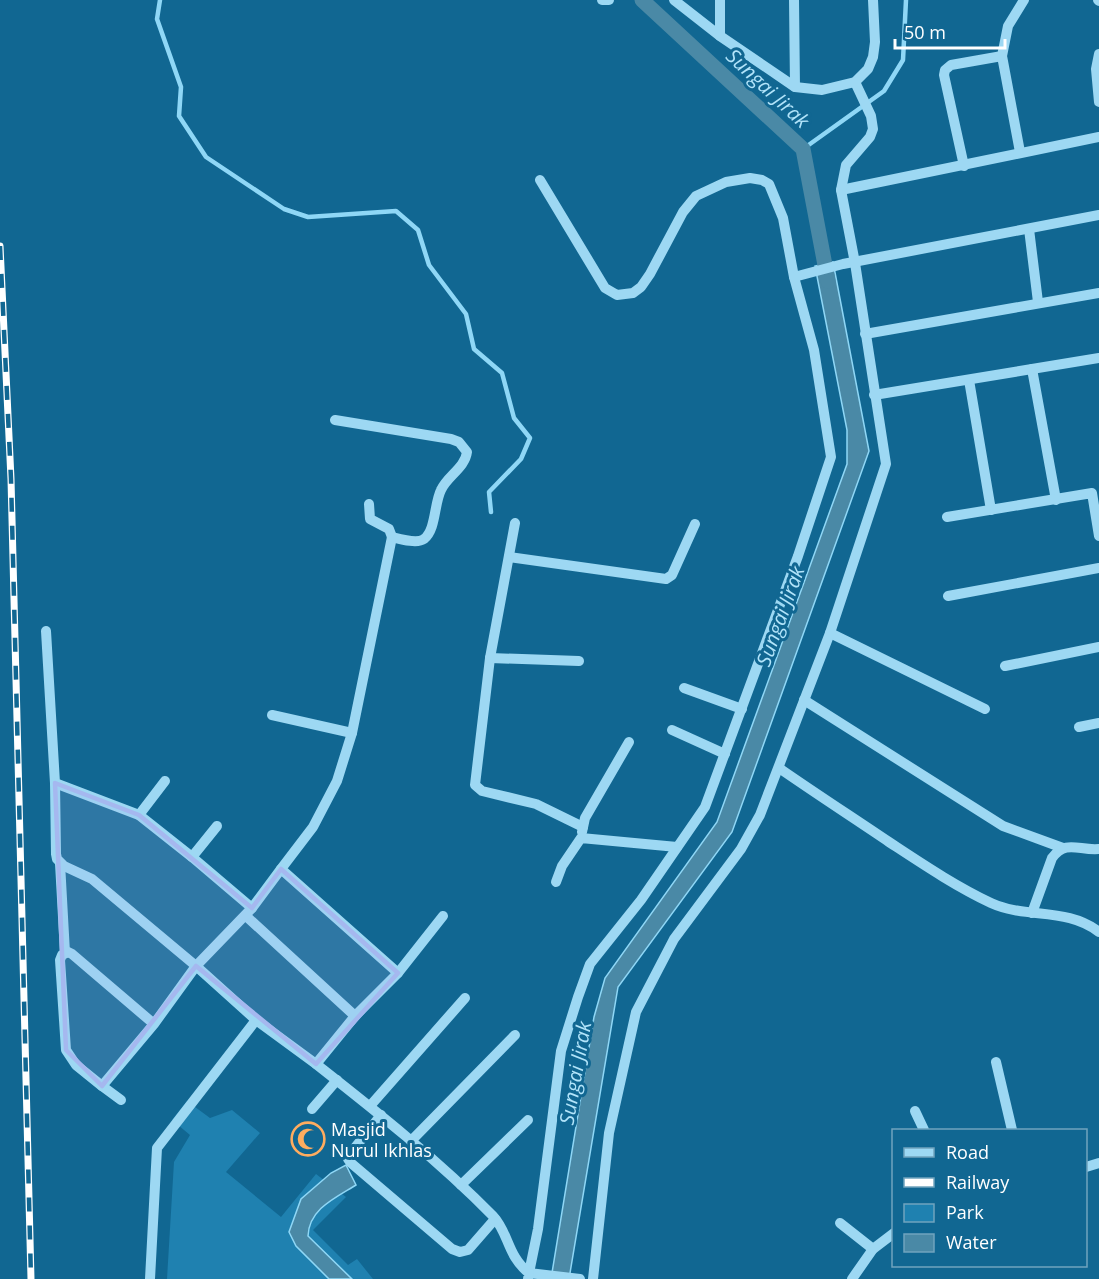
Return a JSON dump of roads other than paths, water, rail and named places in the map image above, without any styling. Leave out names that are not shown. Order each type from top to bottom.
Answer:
[{"type":"street","points":[[674,0],[720,36],[795,87],[822,90],[857,86]]},
{"type":"street","points":[[720,0],[720,36]]},
{"type":"street","points":[[795,0],[795,87]]},
{"type":"street","points":[[857,86],[873,57],[875,42],[873,0]]},
{"type":"street","points":[[1019,2],[1008,26],[1002,56],[1020,152]]},
{"type":"street","points":[[1099,54],[1096,69],[1099,102]]},
{"type":"street","points":[[964,166],[944,75],[945,70],[951,65],[1002,56]]},
{"type":"street","points":[[593,1279],[609,1133],[636,1012],[674,939],[741,849],[760,815],[830,633],[886,464],[865,334],[849,264],[841,190],[846,165],[870,137],[873,129],[871,116],[857,86]]},
{"type":"street","points":[[841,190],[1099,137]]},
{"type":"street","points":[[532,1276],[561,1051],[578,996],[590,964],[641,900],[705,807],[798,556],[831,457],[814,350],[794,277],[783,218],[769,184],[750,178],[726,182],[696,196],[683,212],[641,287],[633,293],[613,294],[605,288],[540,180]]},
{"type":"street","points":[[794,277],[1099,215]]},
{"type":"street","points":[[1029,229],[1038,302]]},
{"type":"street","points":[[865,334],[1099,292]]},
{"type":"street","points":[[874,394],[1099,358]]},
{"type":"street","points":[[1032,369],[1056,500]]},
{"type":"street","points":[[969,380],[991,510]]},
{"type":"street","points":[[335,420],[451,439],[459,442],[467,452],[464,463],[442,487],[436,502],[433,525],[425,538],[418,541],[392,537]]},
{"type":"street","points":[[947,517],[1092,493],[1099,536]]},
{"type":"street","points":[[102,1086],[154,1024],[196,966],[249,912],[313,827],[337,781],[352,734],[392,537],[389,529],[370,519],[369,504]]},
{"type":"street","points":[[515,523],[490,658],[475,785],[482,791],[536,804],[582,833],[677,847]]},
{"type":"street","points":[[508,557],[666,579],[672,575],[695,524]]},
{"type":"street","points":[[948,596],[1099,568]]},
{"type":"street","points":[[46,631],[55,783],[56,854],[60,862],[65,953],[60,960],[66,1050],[76,1065],[121,1100]]},
{"type":"street","points":[[830,633],[985,709]]},
{"type":"street","points":[[1005,666],[1099,647]]},
{"type":"street","points":[[490,658],[579,661]]},
{"type":"street","points":[[684,688],[742,709]]},
{"type":"street","points":[[804,700],[1004,826],[1063,848],[1099,849]]},
{"type":"street","points":[[272,715],[352,734]]},
{"type":"street","points":[[1079,727],[1099,723]]},
{"type":"street","points":[[672,729],[725,754]]},
{"type":"street","points":[[555,882],[582,833],[585,818],[629,742]]},
{"type":"street","points":[[779,768],[927,867],[990,903],[1008,910],[1064,915],[1099,932]]},
{"type":"street","points":[[139,815],[165,782]]},
{"type":"street","points":[[55,783],[139,815],[192,856],[355,1016]]},
{"type":"street","points":[[192,856],[217,826]]},
{"type":"street","points":[[1032,913],[1052,858],[1063,848]]},
{"type":"street","points":[[60,862],[92,879],[196,966],[256,1020],[337,1080],[411,1141],[495,1219],[517,1263],[532,1276],[580,1279]]},
{"type":"street","points":[[281,868],[398,973]]},
{"type":"street","points":[[316,1064],[355,1016],[398,973],[443,916]]},
{"type":"street","points":[[65,953],[72,954],[154,1024]]},
{"type":"street","points":[[370,1106],[465,998]]},
{"type":"street","points":[[150,1279],[157,1148],[256,1020]]},
{"type":"street","points":[[411,1141],[514,1035]]},
{"type":"street","points":[[996,1062],[1012,1129]]},
{"type":"street","points":[[312,1109],[337,1080]]},
{"type":"street","points":[[915,1112],[923,1129]]},
{"type":"street","points":[[381,1115],[349,1155],[348,1159],[351,1163],[452,1250],[460,1252],[468,1250],[495,1219]]},
{"type":"street","points":[[460,1185],[528,1120]]},
{"type":"street","points":[[840,1223],[873,1250]]},
{"type":"street","points":[[852,1279],[873,1250],[892,1235]]},
{"type":"water","points":[[833,262],[869,451],[732,832],[618,987],[569,1279],[551,1279],[594,1017],[605,978],[717,822],[847,464],[847,430],[815,266]]},
{"type":"water","points":[[346,1165],[356,1185],[324,1205],[309,1227],[308,1236],[352,1279],[329,1279],[296,1246],[289,1232],[301,1199],[331,1173]]},
{"type":"waterway","points":[[160,0],[157,19],[181,87],[179,116],[206,157],[284,209],[308,217],[396,211],[418,230],[429,265],[466,314],[474,349],[502,373],[514,418],[530,438],[521,459],[489,492],[491,512]]},
{"type":"waterway","name":"Sungai Jirak","points":[[642,0],[803,149],[828,281]]},
{"type":"waterway","points":[[803,149],[884,91],[903,60],[906,0]]},
{"type":"railway","points":[[0,246],[11,479],[31,1279]]},
{"type":"place","name":"Masjid Nurul Ikhlas","points":[[308,1139]]}]
